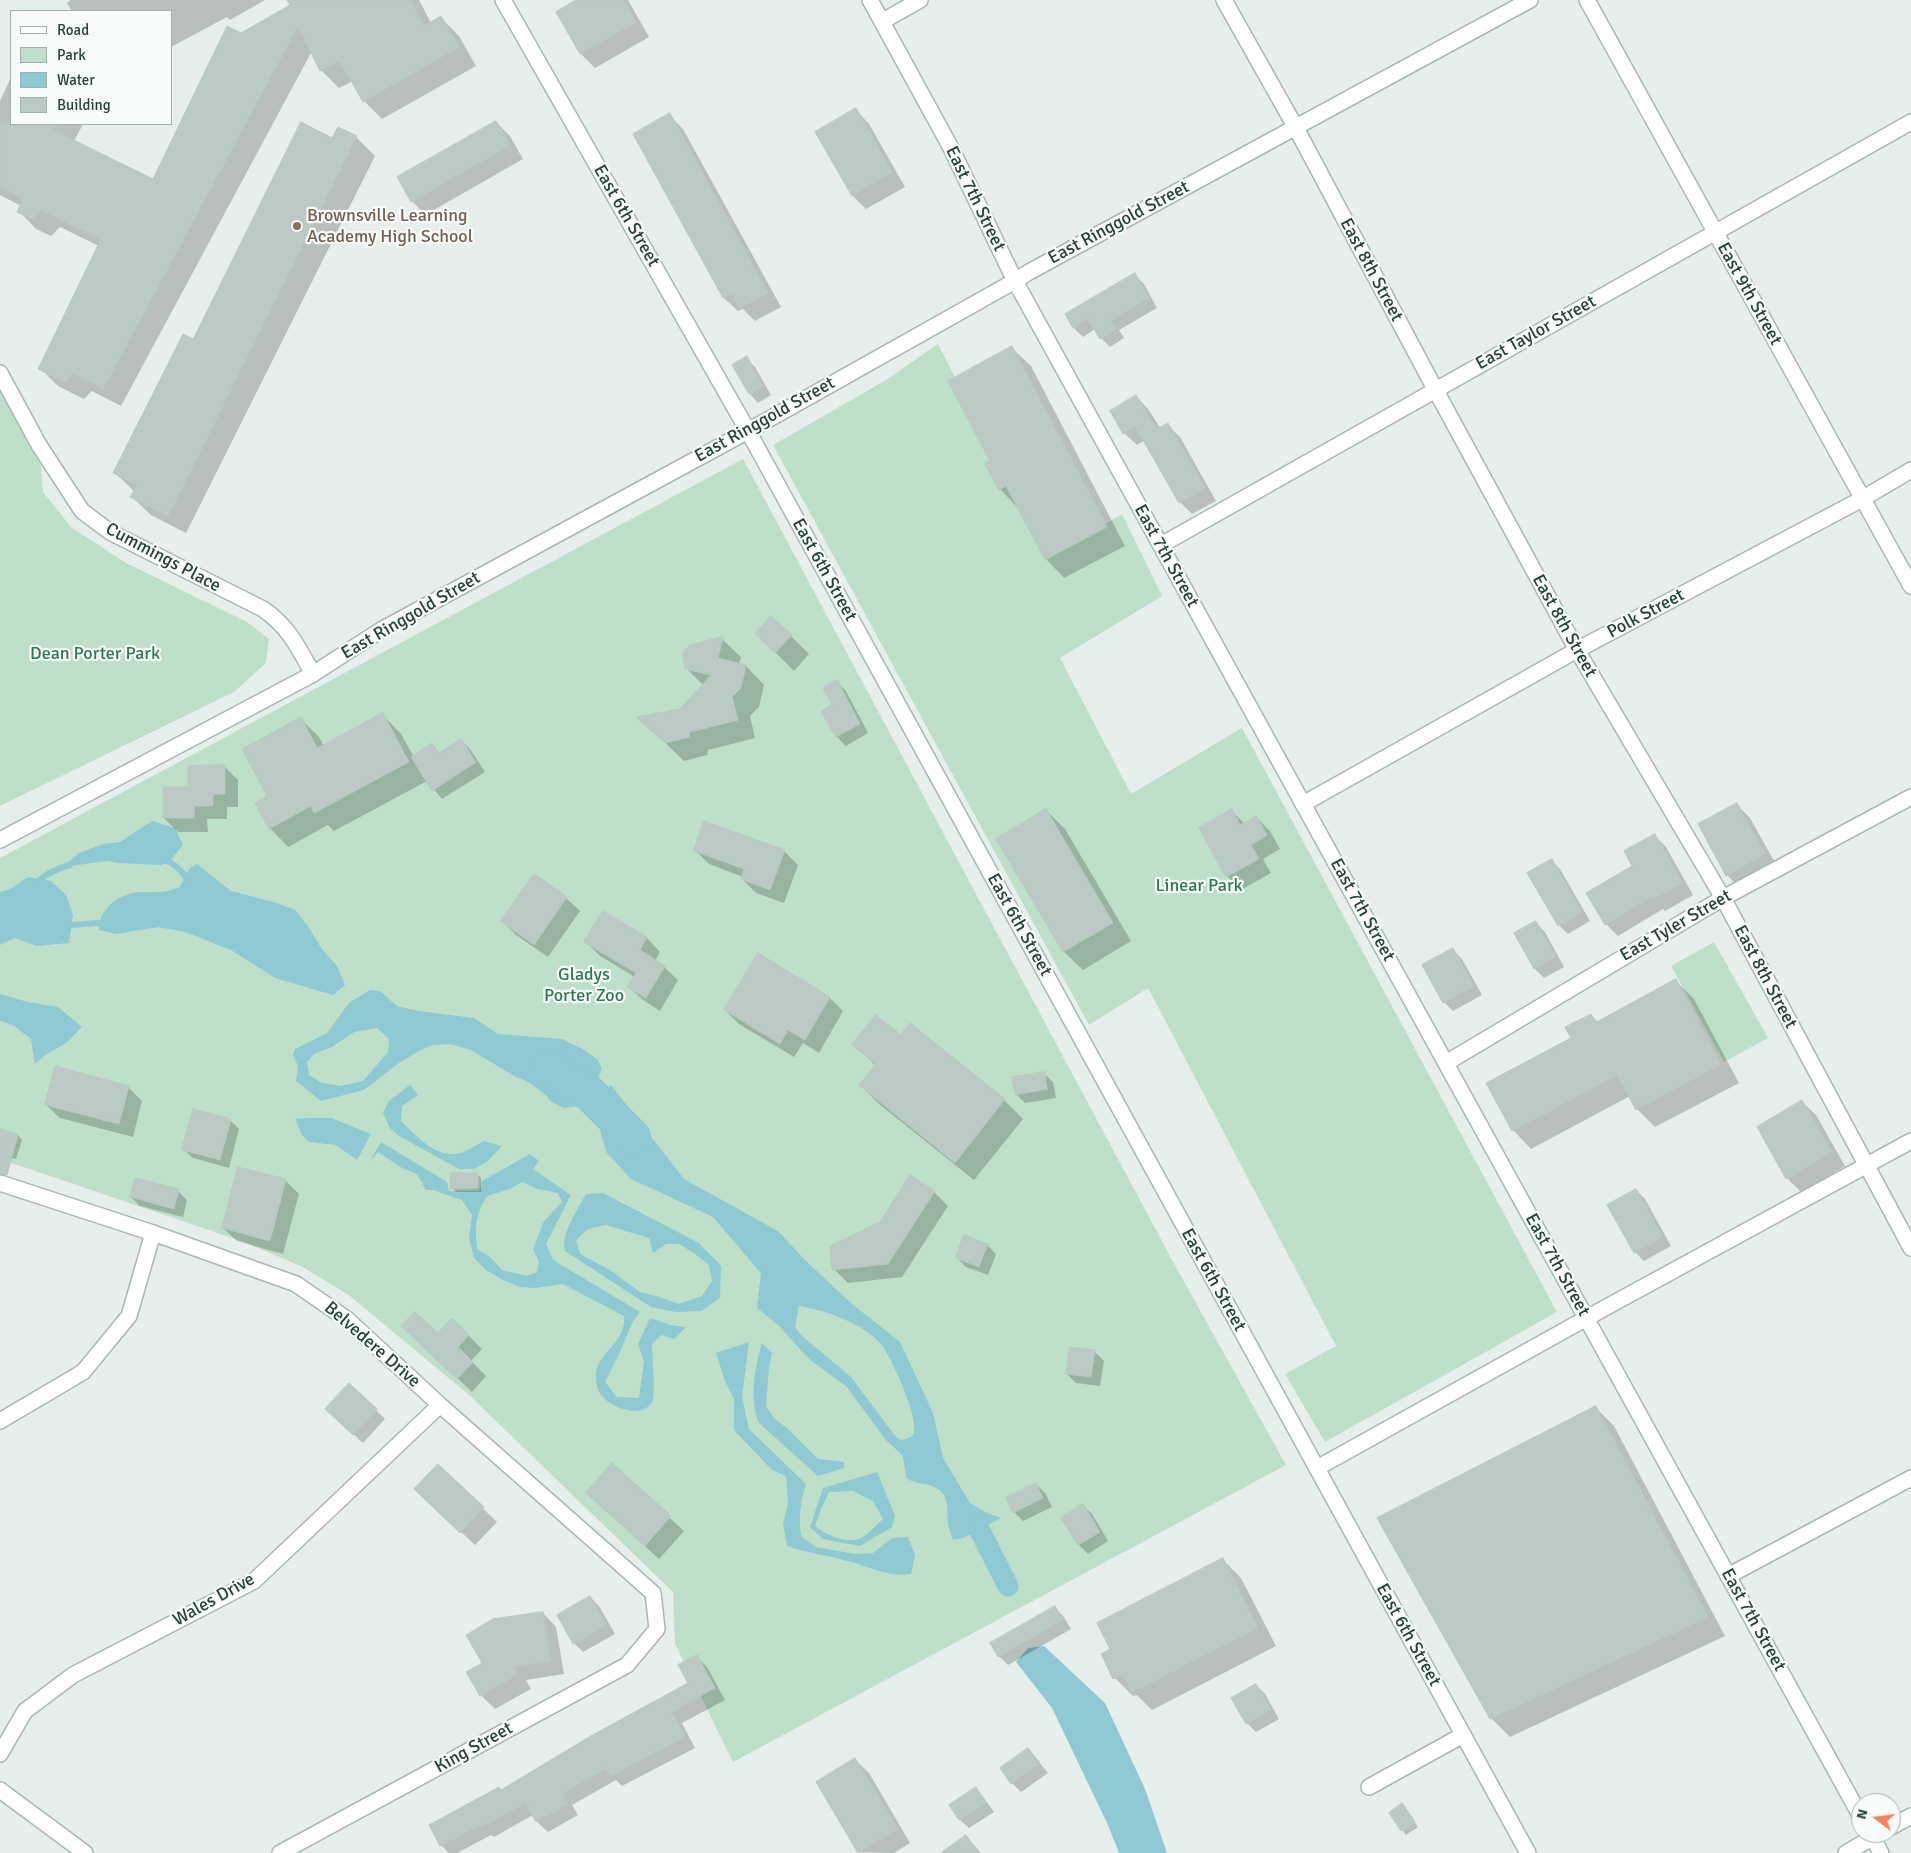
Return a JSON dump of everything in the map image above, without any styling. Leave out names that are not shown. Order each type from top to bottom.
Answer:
[{"type":"street","name":"East 6th Street","points":[[503,0],[748,431],[1528,1853]]},
{"type":"street","name":"East 7th Street","points":[[870,0],[951,148],[1015,281],[1851,1799]]},
{"type":"street","points":[[883,22],[920,0]]},
{"type":"street","name":"East 8th Street","points":[[1224,0],[1296,128],[1577,650],[1723,898],[1911,1248]]},
{"type":"street","name":"East Ringgold Street","points":[[0,840],[313,674],[382,630],[748,431],[1030,272],[1530,0]]},
{"type":"street","name":"East 9th Street","points":[[1587,0],[1911,586]]},
{"type":"street","name":"East Taylor Street","points":[[1161,545],[1911,122]]},
{"type":"street","name":"Cummings Place","points":[[0,373],[39,445],[82,512],[110,532],[263,609],[278,619],[291,634],[313,674]]},
{"type":"street","name":"Polk Street","points":[[1304,804],[1577,650],[1862,499],[1911,470]]},
{"type":"street","name":"East Tyler Street","points":[[1446,1063],[1723,898],[1911,797]]},
{"type":"street","points":[[1317,1468],[1586,1318],[1911,1141]]},
{"type":"street","name":"Belvedere Drive","points":[[0,1183],[153,1233],[296,1284],[348,1320],[440,1405],[653,1593],[657,1629]]},
{"type":"street","points":[[0,1420],[84,1372],[129,1316],[153,1233]]},
{"type":"street","name":"Wales Drive","points":[[0,1754],[25,1711],[73,1675],[254,1581],[440,1405]]},
{"type":"street","points":[[1728,1576],[1911,1478]]},
{"type":"street","name":"King Street","points":[[280,1853],[627,1665],[657,1629]]},
{"type":"street","points":[[1370,1787],[1463,1735]]},
{"type":"street","points":[[0,1790],[85,1853]]},
{"type":"street","points":[[1846,1853],[1862,1843]]},
{"type":"green space","name":"Linear Park","points":[[938,344],[1048,558],[1122,514],[1162,596],[1060,658],[1131,794],[1242,728],[1557,1312],[1325,1442],[1285,1374],[1336,1346],[1148,988],[1089,1025],[773,445],[886,380]]},
{"type":"green space","name":"Dean Porter Park","points":[[0,373],[39,445],[43,492],[71,527],[126,563],[247,622],[269,639],[266,663],[234,692],[0,806]]},
{"type":"green space","name":"Gladys Porter Zoo","points":[[743,459],[1171,1258],[1286,1465],[733,1762],[675,1644],[673,1592],[469,1395],[350,1296],[303,1267],[244,1242],[0,1159],[0,858]]},
{"type":"green space","points":[[1714,942],[1768,1038],[1724,1062],[1671,966]]},
{"type":"water","points":[[152,821],[175,828],[183,845],[170,861],[162,865],[108,861],[62,867],[79,853],[103,844],[120,842]]},
{"type":"water","points":[[197,864],[231,891],[277,903],[295,910],[310,929],[321,948],[337,966],[345,985],[333,995],[275,978],[231,950],[185,932],[158,927],[116,934],[99,930],[104,912],[117,899],[133,893],[162,892],[179,888],[190,868]]},
{"type":"water","points":[[28,877],[51,881],[66,895],[73,915],[69,943],[37,946],[15,938],[0,945],[0,892],[10,889]]},
{"type":"water","points":[[370,990],[380,991],[397,1006],[418,1011],[474,1018],[498,1034],[562,1039],[581,1048],[597,1059],[602,1068],[580,1106],[564,1108],[551,1102],[546,1095],[530,1083],[514,1076],[471,1050],[450,1044],[433,1045],[399,1063],[364,1090],[321,1101],[296,1081],[298,1066],[293,1055],[295,1049],[327,1033],[349,1003]],"holes":[[[377,1028],[389,1039],[388,1052],[363,1081],[341,1086],[322,1083],[309,1075],[307,1062],[314,1054],[332,1047],[354,1032]]]},
{"type":"water","points":[[0,994],[28,1002],[58,1007],[82,1027],[66,1043],[45,1055],[35,1064],[31,1039],[13,1025],[0,1021]]},
{"type":"water","points":[[410,1085],[418,1095],[402,1106],[401,1121],[422,1141],[447,1154],[466,1151],[484,1141],[502,1146],[488,1161],[474,1169],[459,1169],[399,1136],[390,1128],[383,1113],[389,1101]]},
{"type":"water","points":[[611,1085],[684,1179],[778,1231],[806,1261],[852,1304],[900,1342],[933,1413],[943,1458],[970,1503],[985,1512],[1001,1518],[963,1538],[953,1540],[949,1530],[946,1499],[943,1494],[939,1489],[906,1478],[903,1456],[886,1440],[846,1386],[810,1360],[778,1325],[757,1308],[761,1273],[713,1217],[631,1179],[607,1153],[601,1135],[597,1106]],"holes":[[[799,1306],[820,1310],[854,1324],[865,1330],[881,1344],[897,1373],[908,1401],[914,1425],[912,1436],[901,1440],[896,1437],[851,1377],[803,1337],[795,1327]]]},
{"type":"water","points":[[331,1118],[371,1134],[357,1160],[336,1145],[309,1142],[302,1135],[295,1119]]},
{"type":"water","points":[[381,1142],[447,1182],[449,1191],[479,1191],[482,1181],[530,1154],[539,1161],[533,1169],[571,1195],[546,1244],[553,1260],[640,1312],[633,1321],[605,1382],[617,1397],[639,1398],[644,1361],[638,1344],[650,1318],[670,1325],[686,1327],[674,1339],[661,1335],[652,1344],[654,1383],[652,1402],[641,1410],[633,1411],[617,1407],[603,1397],[596,1383],[599,1364],[619,1337],[623,1328],[624,1316],[563,1284],[535,1288],[520,1287],[486,1270],[474,1258],[469,1238],[472,1215],[462,1200],[433,1190],[426,1190],[417,1174],[402,1168],[378,1152],[370,1161]],"holes":[[[522,1182],[537,1189],[558,1193],[562,1202],[544,1221],[533,1249],[539,1262],[537,1272],[526,1276],[502,1270],[490,1257],[477,1249],[476,1227],[480,1209],[487,1196],[510,1189]]]},
{"type":"water","points":[[603,1193],[699,1243],[721,1266],[720,1298],[701,1311],[676,1312],[651,1307],[565,1251],[564,1245],[567,1230],[586,1194]],"holes":[[[606,1225],[649,1238],[653,1253],[666,1244],[679,1244],[709,1265],[712,1281],[702,1296],[679,1304],[640,1292],[610,1270],[580,1254],[576,1240],[588,1229]]]},
{"type":"water","points":[[749,1342],[742,1397],[749,1429],[806,1484],[802,1497],[801,1536],[816,1547],[855,1554],[873,1553],[892,1538],[908,1537],[915,1555],[911,1574],[886,1573],[787,1546],[783,1523],[788,1504],[786,1476],[772,1470],[734,1430],[734,1399],[725,1381],[716,1353]]},
{"type":"water","points":[[762,1343],[772,1353],[766,1406],[774,1418],[818,1459],[844,1462],[844,1468],[818,1476],[759,1423],[754,1404],[754,1383]]},
{"type":"water","points":[[877,1472],[895,1516],[892,1527],[860,1546],[823,1539],[810,1527],[823,1488]],"holes":[[[853,1491],[873,1501],[883,1519],[869,1533],[859,1539],[842,1539],[824,1532],[815,1526],[829,1492]]]},
{"type":"water","points":[[1044,1646],[1105,1703],[1145,1789],[1167,1853],[1119,1853],[1108,1825],[1052,1708],[1016,1662],[1028,1648]]},
{"type":"building","points":[[287,0],[411,0],[424,26],[441,16],[459,47],[363,102],[340,61],[320,71],[298,26],[103,389],[74,373],[65,382],[38,369],[101,239],[41,210],[32,219],[17,212],[23,198],[0,187],[0,124],[56,125],[53,130],[153,179],[227,26],[241,33],[290,5]]},
{"type":"building","points":[[576,0],[623,0],[636,22],[580,54],[556,12]]},
{"type":"building","points":[[856,108],[892,172],[852,196],[815,132]]},
{"type":"building","points":[[670,113],[768,293],[740,308],[732,293],[723,298],[633,134]]},
{"type":"building","points":[[496,121],[510,145],[411,202],[397,177]]},
{"type":"building","points":[[301,122],[332,138],[338,127],[357,136],[168,516],[130,497],[137,485],[113,473],[183,334],[193,339]]},
{"type":"building","points":[[1135,273],[1149,298],[1111,320],[1116,329],[1100,339],[1088,319],[1073,328],[1065,314]]},
{"type":"building","points":[[1012,346],[1107,527],[1045,560],[1006,486],[999,490],[985,464],[990,461],[948,381]]},
{"type":"building","points":[[747,356],[763,386],[749,394],[732,365]]},
{"type":"building","points":[[1136,395],[1157,429],[1168,423],[1205,488],[1179,503],[1135,426],[1123,434],[1110,411]]},
{"type":"building","points":[[771,616],[792,635],[775,653],[755,634]]},
{"type":"building","points":[[723,637],[718,658],[746,665],[741,688],[732,697],[738,720],[690,732],[689,737],[665,743],[636,717],[680,709],[711,675],[685,669],[682,654],[690,645]]},
{"type":"building","points":[[837,680],[860,724],[836,737],[821,711],[832,705],[823,688]]},
{"type":"building","points":[[383,713],[409,762],[314,813],[311,806],[269,829],[255,803],[267,796],[242,749],[301,717],[317,748]]},
{"type":"building","points":[[461,739],[476,762],[432,791],[411,757],[432,743],[439,753]]},
{"type":"building","points":[[225,765],[225,794],[213,794],[213,806],[194,806],[194,818],[163,818],[163,787],[188,787],[188,766]]},
{"type":"building","points":[[1737,803],[1765,854],[1726,876],[1698,824]]},
{"type":"building","points":[[1046,809],[1113,923],[1063,952],[996,839]]},
{"type":"building","points":[[1232,809],[1240,825],[1256,816],[1267,835],[1251,845],[1259,859],[1226,877],[1199,828]]},
{"type":"building","points":[[704,821],[785,850],[770,890],[741,879],[744,869],[694,851]]},
{"type":"building","points":[[1655,834],[1682,883],[1652,900],[1650,898],[1605,925],[1586,893],[1632,866],[1624,851]]},
{"type":"building","points":[[1552,859],[1582,912],[1558,926],[1527,873]]},
{"type":"building","points":[[534,874],[567,897],[534,945],[501,921]]},
{"type":"building","points":[[603,911],[647,937],[640,950],[665,966],[646,998],[627,987],[636,973],[584,942]]},
{"type":"building","points":[[1536,921],[1556,957],[1534,969],[1514,933]]},
{"type":"building","points":[[1453,948],[1474,986],[1443,1003],[1422,965]]},
{"type":"building","points":[[758,953],[830,997],[805,1040],[788,1030],[780,1044],[724,1010]]},
{"type":"building","points":[[1676,979],[1721,1064],[1636,1110],[1617,1075],[1512,1131],[1486,1083],[1571,1038],[1565,1027],[1591,1014],[1596,1022]]},
{"type":"building","points":[[876,1015],[901,1035],[910,1023],[1005,1099],[955,1163],[859,1085],[876,1064],[852,1045]]},
{"type":"building","points":[[55,1066],[129,1086],[119,1124],[45,1105]]},
{"type":"building","points":[[1045,1072],[1047,1089],[1015,1095],[1012,1077]]},
{"type":"building","points":[[1802,1100],[1832,1152],[1786,1179],[1757,1127]]},
{"type":"building","points":[[193,1109],[231,1119],[220,1160],[182,1150]]},
{"type":"building","points":[[0,1129],[18,1134],[7,1175],[0,1174]]},
{"type":"building","points":[[238,1167],[286,1179],[270,1241],[222,1228]]},
{"type":"building","points":[[451,1173],[478,1173],[478,1188],[451,1189]]},
{"type":"building","points":[[910,1175],[935,1191],[888,1264],[832,1270],[830,1246],[880,1222]]},
{"type":"building","points":[[135,1178],[179,1189],[174,1209],[130,1197]]},
{"type":"building","points":[[1636,1189],[1663,1237],[1634,1253],[1607,1205]]},
{"type":"building","points":[[964,1235],[988,1244],[979,1267],[956,1258]]},
{"type":"building","points":[[415,1312],[438,1333],[452,1318],[469,1335],[458,1347],[473,1362],[457,1379],[401,1326]]},
{"type":"building","points":[[1070,1347],[1095,1350],[1091,1377],[1066,1374]]},
{"type":"building","points":[[349,1383],[377,1409],[353,1435],[325,1409]]},
{"type":"building","points":[[1596,1406],[1708,1617],[1490,1719],[1377,1518]]},
{"type":"building","points":[[612,1463],[671,1516],[645,1546],[586,1493]]},
{"type":"building","points":[[438,1464],[484,1507],[460,1533],[414,1489]]},
{"type":"building","points":[[1036,1483],[1043,1498],[1013,1513],[1006,1498]]},
{"type":"building","points":[[1083,1504],[1100,1532],[1078,1545],[1061,1518]]},
{"type":"building","points":[[1223,1558],[1258,1628],[1132,1692],[1123,1674],[1113,1679],[1101,1654],[1110,1649],[1097,1623]]},
{"type":"building","points":[[590,1596],[607,1625],[573,1644],[557,1615]]},
{"type":"building","points":[[1055,1606],[1063,1620],[998,1657],[990,1643]]},
{"type":"building","points":[[543,1612],[551,1661],[513,1667],[518,1674],[480,1696],[466,1672],[482,1663],[466,1635],[493,1619]]},
{"type":"building","points":[[697,1655],[715,1688],[672,1712],[685,1737],[610,1776],[606,1768],[562,1794],[568,1804],[536,1822],[525,1803],[482,1827],[480,1825],[440,1846],[429,1825],[499,1787],[501,1790],[589,1737],[688,1683],[678,1665]]},
{"type":"building","points":[[1256,1684],[1271,1710],[1246,1724],[1231,1698]]},
{"type":"building","points":[[1028,1748],[1040,1763],[1011,1784],[1000,1768]]},
{"type":"building","points":[[855,1758],[898,1829],[858,1853],[816,1782]]},
{"type":"building","points":[[976,1787],[986,1803],[959,1820],[949,1805]]},
{"type":"building","points":[[1402,1803],[1415,1822],[1401,1831],[1389,1813]]},
{"type":"building","points":[[966,1835],[979,1853],[941,1853]]},
{"type":"waterway","points":[[163,860],[178,868],[188,882]]},
{"type":"waterway","points":[[36,884],[51,872],[70,865]]},
{"type":"waterway","points":[[71,925],[99,923]]},
{"type":"waterway","points":[[547,1068],[589,1093],[633,1137]]},
{"type":"waterway","points":[[979,1529],[1008,1586]]},
{"type":"place","name":"Brownsville Learning Academy High School","points":[[297,226]]}]
